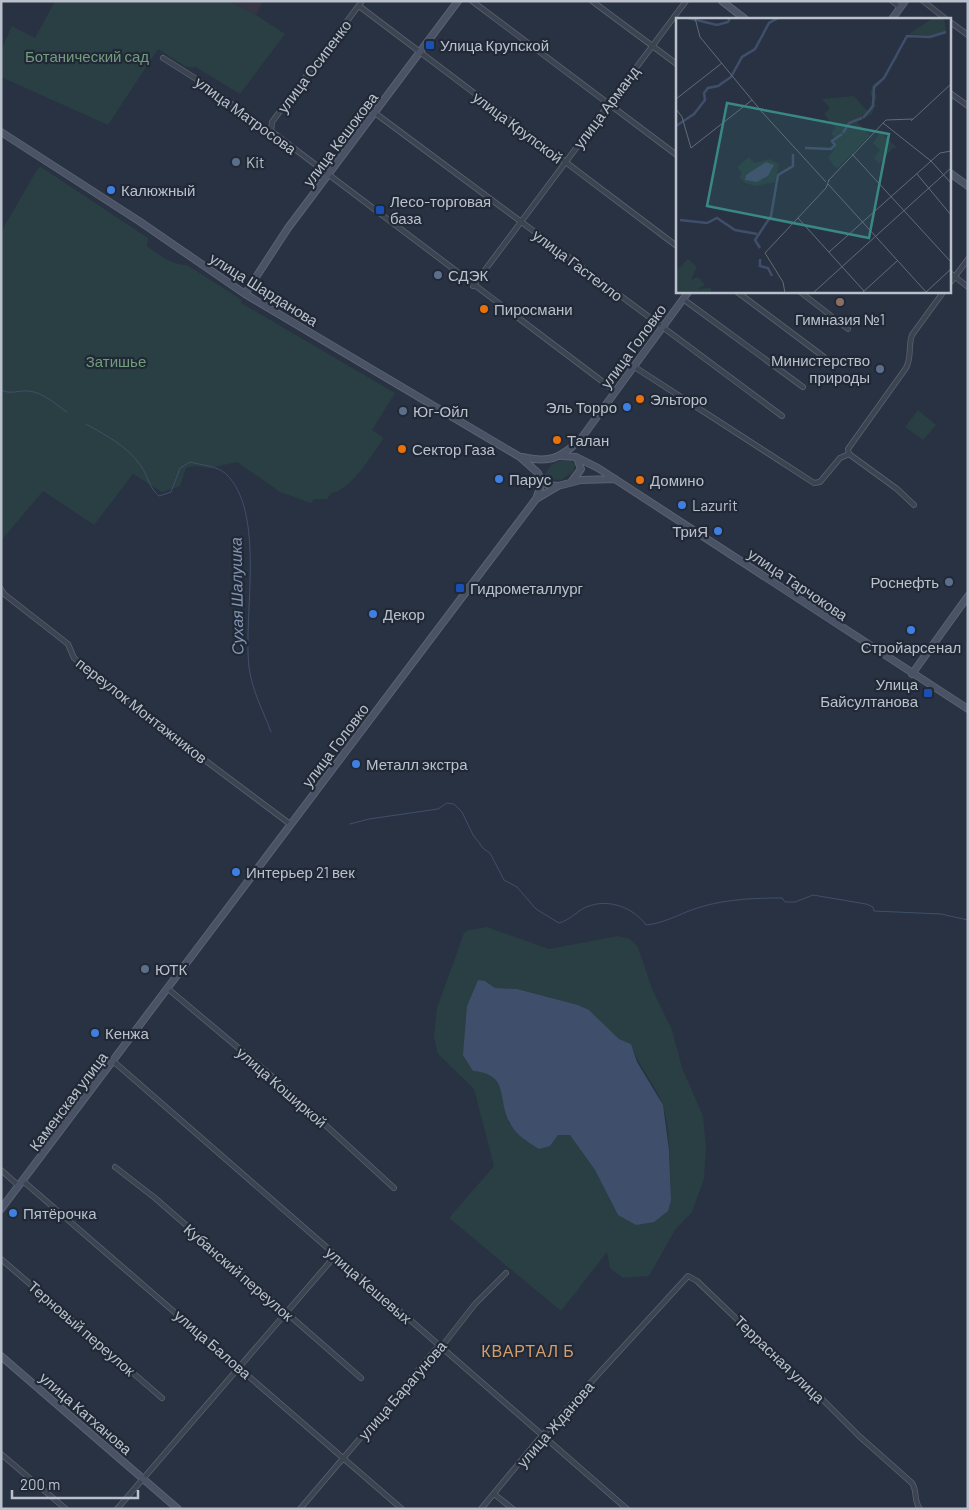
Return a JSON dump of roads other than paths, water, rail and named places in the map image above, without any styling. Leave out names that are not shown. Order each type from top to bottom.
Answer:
[{"type":"street","name":"улица Осипенко","points":[[271,131],[272,122],[362,1]]},
{"type":"street","name":"улица Кешокова","points":[[245,294],[288,228],[458,1]]},
{"type":"street","points":[[472,1],[676,154]]},
{"type":"street","points":[[592,1],[676,64]]},
{"type":"street","name":"улица Арманд","points":[[473,286],[686,1]]},
{"type":"street","points":[[722,1],[744,18]]},
{"type":"street","points":[[892,1],[901,8]]},
{"type":"street","points":[[893,18],[906,1]]},
{"type":"street","points":[[923,1],[945,18]]},
{"type":"street","name":"улица Крупской","points":[[358,6],[676,245]]},
{"type":"street","points":[[952,23],[968,35]]},
{"type":"street","name":"улица Матросова","points":[[163,58],[209,87],[264,129],[271,131],[473,286],[615,391]]},
{"type":"street","points":[[952,94],[968,106]]},
{"type":"street","name":"улица Гастелло","points":[[375,113],[782,416]]},
{"type":"street","name":"улица Шарданова","points":[[1,132],[139,221],[245,294],[520,457]]},
{"type":"street","points":[[952,174],[968,186]]},
{"type":"street","points":[[968,259],[952,275],[968,287]]},
{"type":"street","name":"улица Головко","points":[[580,440],[688,292]]},
{"type":"street","points":[[737,292],[824,358]]},
{"type":"street","points":[[800,292],[848,329]]},
{"type":"street","points":[[914,505],[897,489],[849,454],[848,449],[906,368],[910,358],[910,340],[912,335],[943,292]]},
{"type":"street","points":[[683,299],[803,387]]},
{"type":"street","points":[[633,366],[814,483],[820,482],[840,458],[849,454]]},
{"type":"street","points":[[520,457],[548,460],[560,456],[580,440]]},
{"type":"street","points":[[572,481],[581,469],[576,457],[580,440]]},
{"type":"street","points":[[560,456],[576,457]]},
{"type":"street","points":[[520,457],[548,484],[558,486]]},
{"type":"street","name":"улица Тарчокова","points":[[576,457],[615,479],[968,709]]},
{"type":"street","points":[[536,499],[542,467],[548,460]]},
{"type":"street","points":[[536,499],[558,486],[572,481],[615,479]]},
{"type":"street","name":"улица Головко","points":[[153,1007],[536,499]]},
{"type":"street","name":"переулок Монтажников","points":[[1,589],[68,644],[74,658],[130,704],[290,824]]},
{"type":"street","points":[[912,674],[968,596]]},
{"type":"street","name":"улица Коширкой","points":[[168,988],[273,1077],[394,1188]]},
{"type":"street","name":"Каменская улица","points":[[1,1209],[153,1007]]},
{"type":"street","name":"улица Кешевых","points":[[113,1061],[626,1509]]},
{"type":"street","name":"Кубанский переулок","points":[[115,1167],[190,1229],[361,1378]]},
{"type":"street","name":"улица Балова","points":[[1,1170],[21,1183],[239,1367],[402,1509]]},
{"type":"street","points":[[117,1509],[335,1256]]},
{"type":"street","name":"Терновый переулок","points":[[1,1259],[162,1398]]},
{"type":"street","name":"улица Барагунова","points":[[300,1509],[475,1304],[506,1273]]},
{"type":"street","name":"Террасная улица","points":[[630,1339],[672,1295],[684,1278],[692,1277],[912,1483],[915,1488],[915,1502],[920,1509]]},
{"type":"street","name":"улица Жданова","points":[[481,1509],[630,1339]]},
{"type":"street","name":"улица Катханова","points":[[1,1356],[178,1509]]},
{"type":"street","points":[[1,1454],[66,1509]]},
{"type":"street","points":[[494,1494],[513,1509]]},
{"type":"water","points":[[478,980],[485,981],[495,988],[517,989],[578,1005],[589,1010],[619,1039],[631,1044],[637,1062],[663,1105],[669,1150],[671,1200],[668,1211],[654,1222],[636,1225],[618,1215],[595,1170],[570,1135],[558,1135],[550,1146],[539,1149],[523,1138],[510,1123],[498,1082],[485,1073],[473,1071],[463,1055],[467,1006]]},
{"type":"waterway","name":"Сухая Шалушка","points":[[1,390],[8,392],[34,392],[49,399],[67,412]]},
{"type":"waterway","name":"Сухая Шалушка","points":[[86,424],[129,452],[141,466],[153,489],[159,496],[171,492],[180,468],[190,462],[223,471],[238,491],[246,513],[249,538],[248,646],[250,676],[271,732]]},
{"type":"waterway","name":"Сухая Шалушка","points":[[350,824],[369,819],[438,809],[447,803],[454,804],[462,812],[473,835],[484,849],[490,853],[504,880],[517,887],[536,909],[559,923],[586,907],[603,903],[627,909],[646,925],[661,922],[697,908],[723,902],[782,898],[785,902],[795,902],[813,895],[866,904],[873,907],[874,911],[941,914],[968,920]]},
{"type":"place","name":"Улица Крупской","points":[[430,45]]},
{"type":"place","name":"Kit","points":[[236,162]]},
{"type":"place","name":"Калюжный","points":[[111,190]]},
{"type":"place","name":"Лесо-торговая база","points":[[380,210]]},
{"type":"place","name":"СДЭК","points":[[438,275]]},
{"type":"place","name":"Гимназия №1","points":[[840,302]]},
{"type":"place","name":"Пиросмани","points":[[484,309]]},
{"type":"place","name":"Министерство природы","points":[[880,369]]},
{"type":"place","name":"Эльторо","points":[[640,399]]},
{"type":"place","name":"Эль Торро","points":[[627,407]]},
{"type":"place","name":"Юг-Ойл","points":[[403,411]]},
{"type":"place","name":"Талан","points":[[557,440]]},
{"type":"place","name":"Сектор Газа","points":[[402,449]]},
{"type":"place","name":"Парус","points":[[499,479]]},
{"type":"place","name":"Домино","points":[[640,480]]},
{"type":"place","name":"Lazurit","points":[[682,505]]},
{"type":"place","name":"ТриЯ","points":[[718,531]]},
{"type":"place","name":"Роснефть","points":[[949,582]]},
{"type":"place","name":"Гидрометаллург","points":[[460,588]]},
{"type":"place","name":"Декор","points":[[373,614]]},
{"type":"place","name":"Стройарсенал","points":[[911,630]]},
{"type":"place","name":"Улица Байсултанова","points":[[928,693]]},
{"type":"place","name":"Металл экстра","points":[[356,764]]},
{"type":"place","name":"Интерьер 21 век","points":[[236,872]]},
{"type":"place","name":"ЮТК","points":[[145,969]]},
{"type":"place","name":"Кенжа","points":[[95,1033]]},
{"type":"place","name":"Пятёрочка","points":[[13,1213]]},
{"type":"district","name":"КВАРТАЛ Б","points":[[528,1350]]},
{"type":"park label","name":"Ботанический сад","points":[[87,56]]},
{"type":"park label","name":"Затишье","points":[[116,361]]}]
